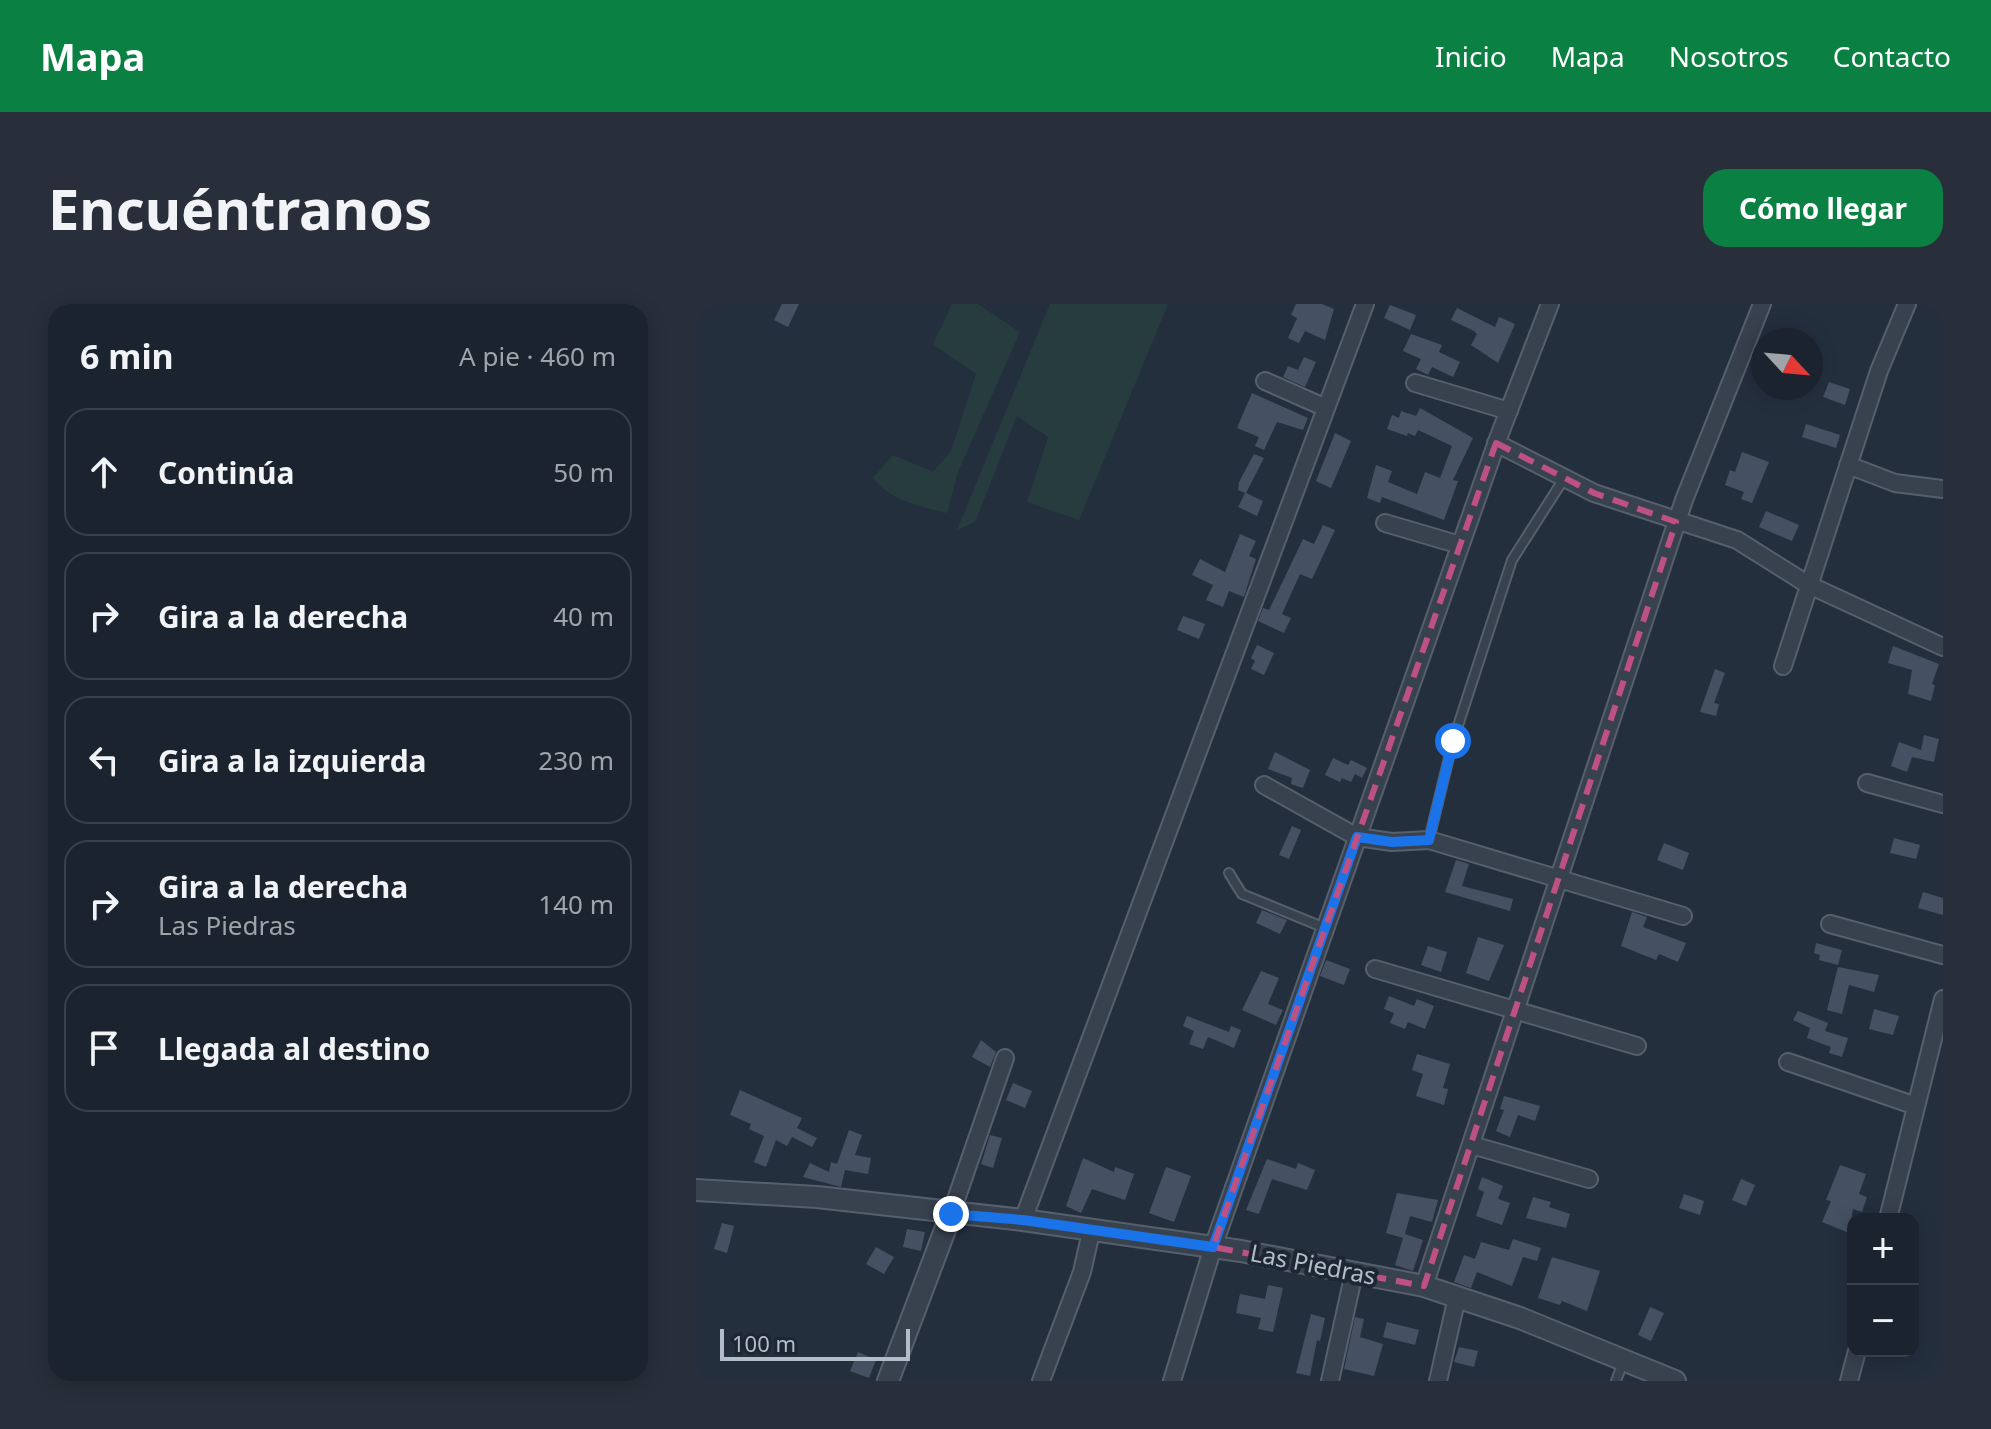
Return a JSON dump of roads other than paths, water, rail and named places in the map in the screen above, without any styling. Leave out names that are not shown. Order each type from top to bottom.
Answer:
[{"type":"street","points":[[1023,1220],[1365,304]]},
{"type":"street","points":[[1172,1381],[1213,1247],[1496,443],[1550,304]]},
{"type":"street","points":[[1424,1286],[1561,880],[1676,522],[1762,304]]},
{"type":"street","points":[[1783,666],[1807,584],[1907,304]]},
{"type":"street","points":[[1265,381],[1326,408]]},
{"type":"street","points":[[1415,383],[1509,411]]},
{"type":"street","points":[[1496,443],[1594,493],[1737,540],[1807,584],[1943,647]]},
{"type":"street","points":[[1848,465],[1895,483],[1943,489]]},
{"type":"street","points":[[1385,523],[1460,545]]},
{"type":"street","points":[[1867,783],[1943,804]]},
{"type":"street","points":[[1264,785],[1357,837],[1392,842],[1429,840],[1683,916]]},
{"type":"street","points":[[1830,924],[1943,955]]},
{"type":"street","points":[[1375,969],[1637,1046]]},
{"type":"street","points":[[1889,1213],[1943,999]]},
{"type":"street","points":[[888,1381],[1005,1058]]},
{"type":"street","points":[[1788,1062],[1916,1106]]},
{"type":"street","points":[[1472,1145],[1589,1179]]},
{"type":"street","name":"Las Piedras","points":[[696,1190],[817,1197],[1023,1220],[1213,1247],[1424,1286],[1520,1318],[1675,1381]]},
{"type":"street","points":[[1041,1381],[1082,1272],[1091,1232]]},
{"type":"street","points":[[1330,1381],[1354,1273]]},
{"type":"street","points":[[1438,1381],[1457,1297]]},
{"type":"street","points":[[1849,1381],[1855,1357]]},
{"type":"lane","points":[[1429,840],[1453,741],[1512,560],[1565,477]]},
{"type":"lane","points":[[1229,873],[1242,894],[1325,928]]},
{"type":"lane","points":[[1616,1381],[1623,1361]]}]
